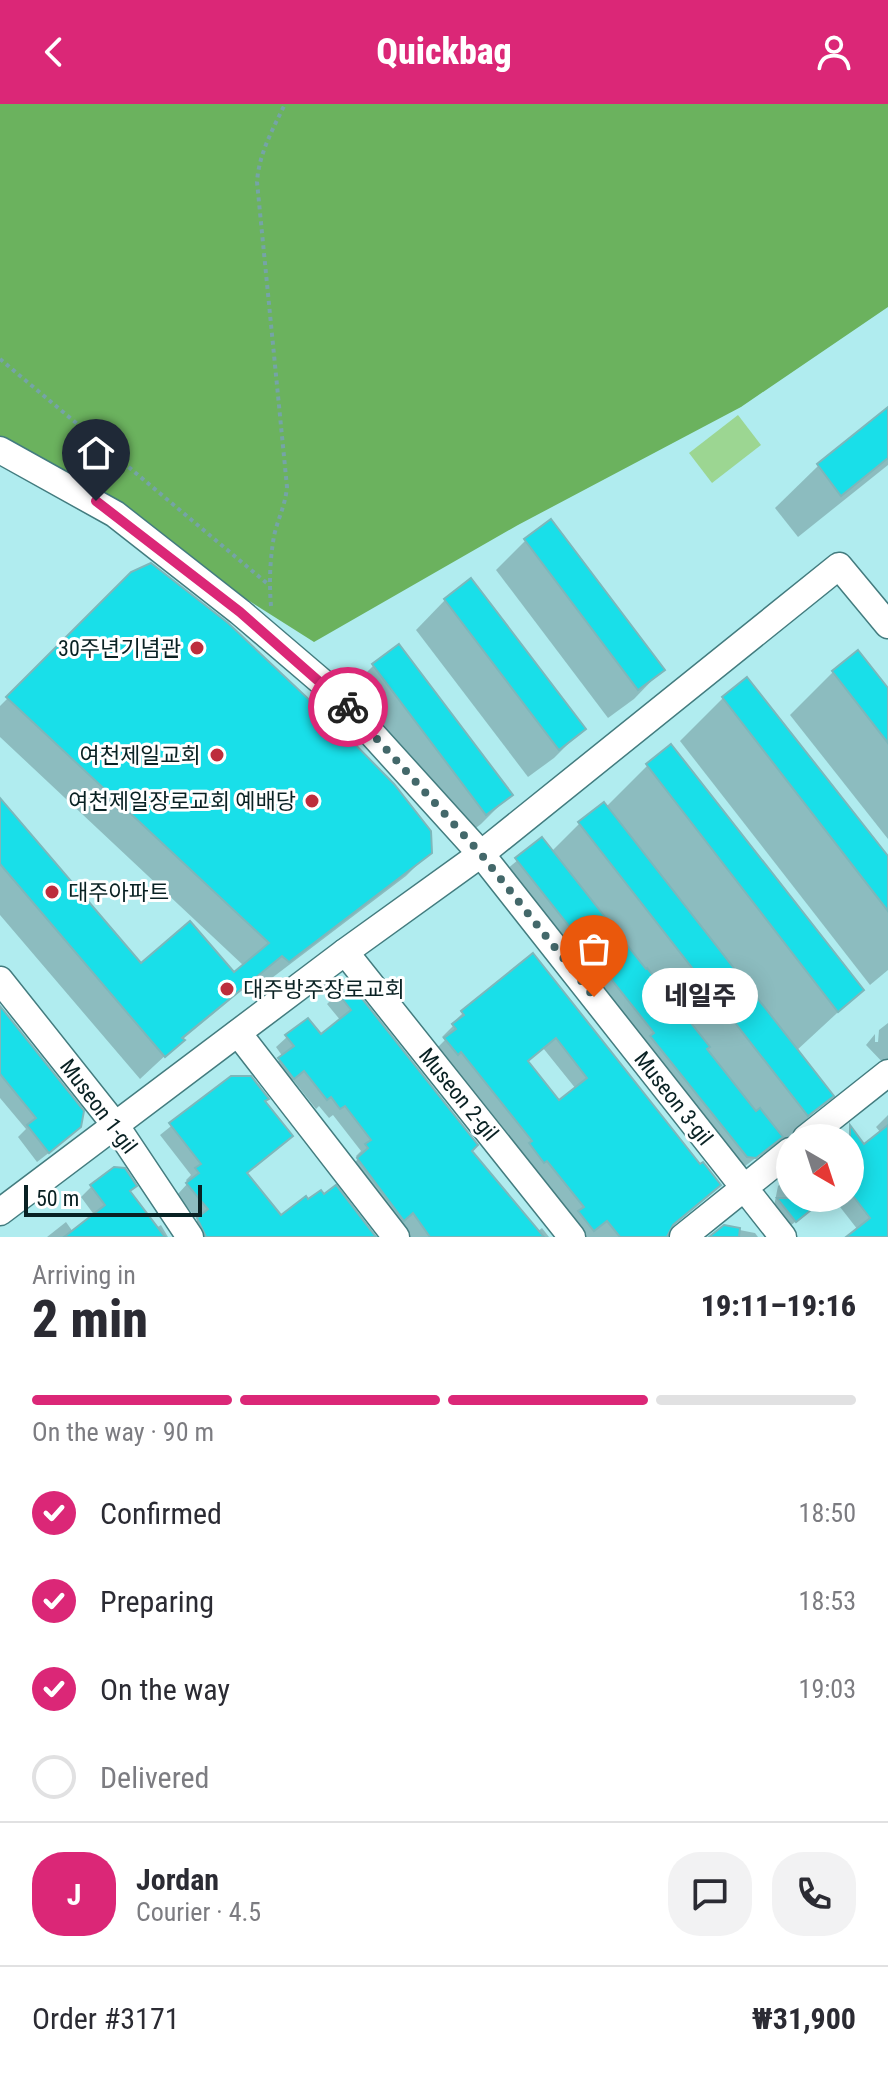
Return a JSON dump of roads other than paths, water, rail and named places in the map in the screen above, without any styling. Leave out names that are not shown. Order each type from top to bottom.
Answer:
[{"type":"street","name":"Museon 3-gil","points":[[0,450],[115,514],[240,612],[336,694],[481,854],[783,1237]]},
{"type":"street","points":[[0,1212],[345,952],[481,854],[839,566],[888,625]]},
{"type":"street","name":"Museon 2-gil","points":[[345,952],[572,1237]]},
{"type":"street","name":"Museon 1-gil","points":[[0,980],[116,1126],[190,1237]]},
{"type":"street","points":[[238,1033],[396,1237]]},
{"type":"street","points":[[824,1124],[888,1073]]},
{"type":"street","points":[[683,1237],[776,1162]]},
{"type":"place","name":"30주년기념관","points":[[197,648]]},
{"type":"place","name":"여천제일교회","points":[[217,755]]},
{"type":"place","name":"여천제일장로교회 예배당","points":[[312,801]]},
{"type":"place","name":"대주아파트","points":[[52,892]]},
{"type":"place","name":"대주방주장로교회","points":[[227,989]]},
{"type":"place","name":"네일주","points":[[594,997]]}]
